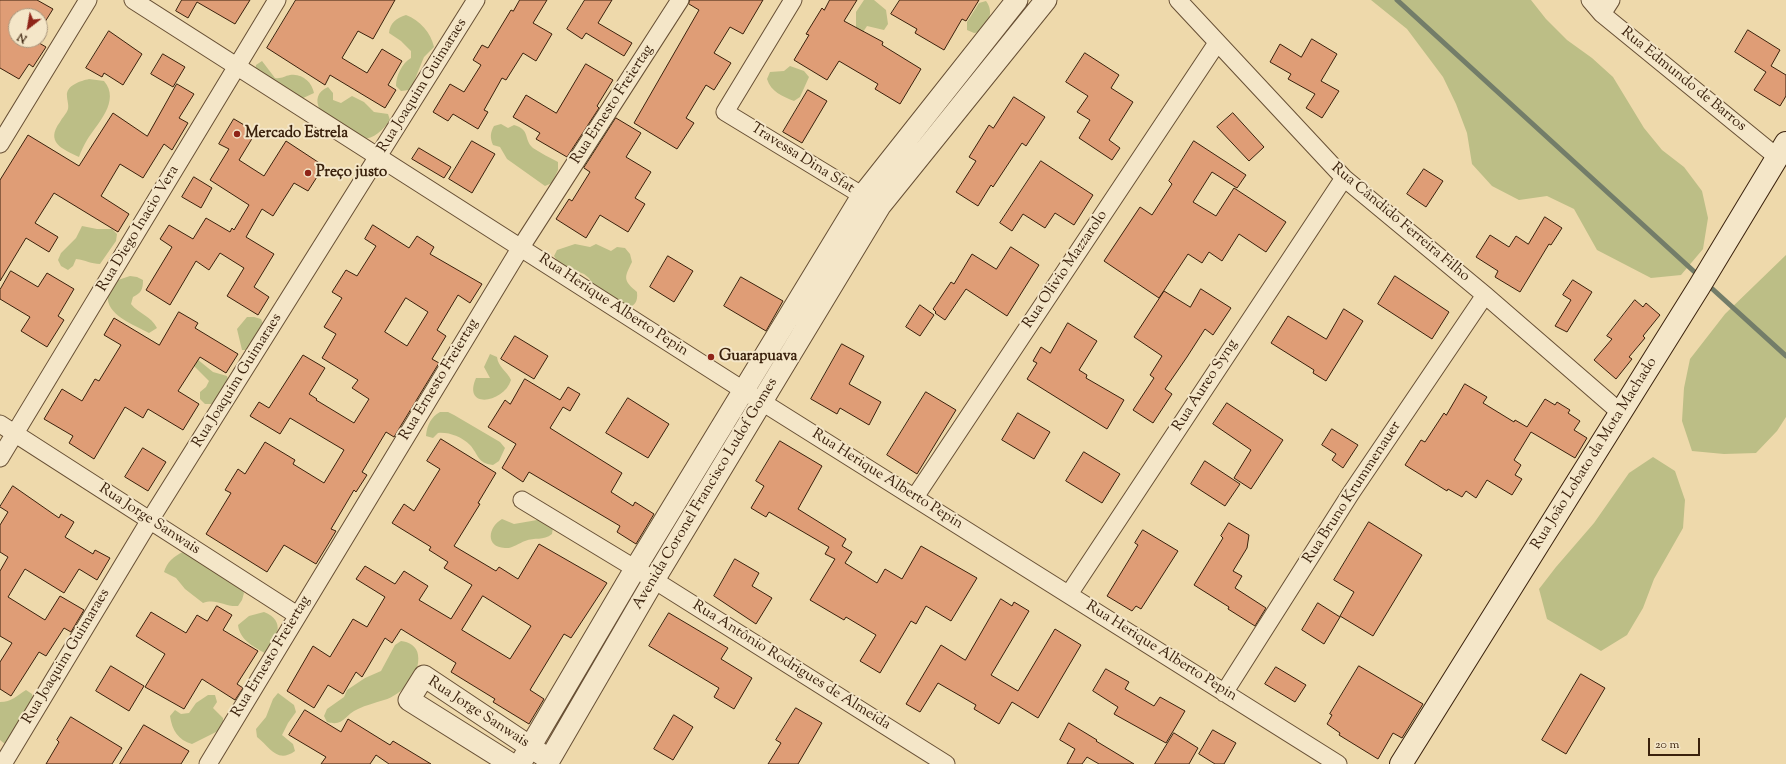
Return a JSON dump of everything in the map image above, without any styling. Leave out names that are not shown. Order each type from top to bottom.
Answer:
[{"type":"main road","name":"Rua João Lobato da Mota Machado","points":[[1402,764],[1699,287],[1709,267],[1782,150]]},
{"type":"street","points":[[0,144],[88,0]]},
{"type":"street","name":"Rua Herique Alberto Pepin","points":[[133,0],[236,67],[380,156],[743,390],[1338,764]]},
{"type":"street","name":"Rua Diego Inacio Vera","points":[[0,458],[278,0]]},
{"type":"street","name":"Rua Joaquim Guimaraes","points":[[2,764],[150,520],[380,156],[476,0]]},
{"type":"street","name":"Rua Ernesto Freiertag","points":[[208,764],[521,247],[680,0]]},
{"type":"street","name":"Travessa Dina Sfat","points":[[793,0],[725,112],[871,201]]},
{"type":"street","name":"Avenida Coronel Francisco Ludof Gomes","points":[[525,756],[743,390],[871,201],[1017,0]]},
{"type":"street","name":"Avenida Coronel Francisco Ludof Gomes","points":[[551,762],[654,580],[762,402],[871,201],[1046,0]]},
{"type":"street","name":"Rua Cândido Ferreira Filho","points":[[1178,0],[1344,178],[1485,295],[1621,413]]},
{"type":"street","name":"Rua Edmundo de Barros","points":[[1590,0],[1607,7],[1782,150]]},
{"type":"street","name":"Rua Olivio Mazzarolo","points":[[915,497],[1217,43]]},
{"type":"street","name":"Rua Aureo Syng","points":[[1069,594],[1344,178]]},
{"type":"street","name":"Rua Bruno Krummenauer","points":[[1224,693],[1351,493],[1485,295]]},
{"type":"street","name":"Rua Jorge Sanwais","points":[[0,424],[297,615]]},
{"type":"street","name":"Rua Antônio Rodrigues de Almeida","points":[[522,500],[654,580],[946,764]]},
{"type":"street","name":"Rua Jorge Sanwais","points":[[511,764],[409,700],[424,676],[525,756],[551,762]]},
{"type":"green space","points":[[864,0],[874,0],[886,10],[888,24],[884,30],[867,26],[863,32],[856,30],[856,12]]},
{"type":"green space","points":[[1371,0],[1531,0],[1546,19],[1567,40],[1592,58],[1613,77],[1644,128],[1662,150],[1684,167],[1702,191],[1708,218],[1703,249],[1681,275],[1651,278],[1597,250],[1574,209],[1547,196],[1519,200],[1492,186],[1472,164],[1467,133],[1456,104],[1443,77],[1407,29]]},
{"type":"green space","points":[[986,1],[990,9],[990,17],[984,28],[981,32],[974,33],[967,30],[967,22],[979,3]]},
{"type":"green space","points":[[406,15],[416,20],[428,32],[434,47],[424,57],[409,90],[401,91],[396,86],[397,78],[402,66],[411,58],[411,51],[401,41],[389,33],[394,21]]},
{"type":"green space","points":[[262,61],[275,78],[299,75],[306,79],[311,85],[314,93],[301,99],[255,73],[256,65]]},
{"type":"green space","points":[[790,66],[804,71],[809,77],[800,97],[794,101],[774,90],[767,79],[770,72],[784,71]]},
{"type":"green space","points":[[89,79],[104,81],[109,89],[109,104],[106,112],[87,140],[79,157],[62,148],[55,140],[54,135],[68,109],[67,92],[71,86]]},
{"type":"green space","points":[[328,87],[333,93],[333,100],[341,103],[352,96],[364,102],[374,112],[388,114],[390,120],[374,136],[362,139],[320,110],[317,100],[319,94]]},
{"type":"green space","points":[[501,124],[508,128],[514,125],[523,129],[530,145],[533,148],[558,162],[558,170],[552,183],[545,186],[507,159],[500,147],[493,145],[491,133],[494,126]]},
{"type":"green space","points":[[82,226],[97,229],[112,229],[117,234],[116,241],[100,264],[76,259],[73,266],[68,270],[61,266],[58,260],[61,253],[76,238]]},
{"type":"green space","points":[[575,244],[590,247],[596,244],[611,251],[617,247],[625,248],[630,254],[632,262],[626,278],[629,284],[637,292],[637,298],[634,304],[627,309],[596,290],[589,278],[584,274],[558,262],[554,256],[557,250]]},
{"type":"green space","points":[[1786,255],[1786,417],[1777,431],[1756,453],[1724,454],[1692,451],[1682,421],[1684,388],[1690,359],[1725,314]]},
{"type":"green space","points":[[130,276],[143,280],[141,291],[133,297],[131,304],[148,318],[157,328],[149,333],[129,323],[116,314],[108,302],[108,293],[115,281]]},
{"type":"green space","points":[[247,317],[261,319],[264,326],[249,350],[242,350],[237,329]]},
{"type":"green space","points":[[490,354],[497,357],[499,364],[511,380],[507,388],[501,394],[486,400],[479,399],[475,395],[473,388],[476,378],[490,378],[484,367]]},
{"type":"green space","points":[[197,359],[213,372],[227,376],[229,382],[218,400],[212,404],[205,404],[200,399],[200,392],[206,387],[209,381],[193,365]]},
{"type":"green space","points":[[440,412],[448,412],[454,415],[500,442],[505,448],[499,461],[493,465],[484,462],[479,458],[470,445],[447,433],[438,433],[433,438],[426,436],[427,428],[430,422],[434,416]]},
{"type":"green space","points":[[1653,457],[1675,471],[1685,500],[1683,528],[1654,579],[1643,608],[1627,635],[1601,651],[1547,619],[1539,589],[1594,523],[1629,473]]},
{"type":"green space","points":[[502,519],[514,524],[543,519],[553,527],[552,534],[542,538],[525,541],[510,548],[499,547],[494,544],[491,536],[494,527]]},
{"type":"green space","points":[[183,552],[240,587],[244,593],[238,606],[216,602],[203,603],[185,589],[176,578],[164,572],[171,560]]},
{"type":"green space","points":[[264,612],[275,620],[278,631],[268,655],[245,639],[239,631],[238,625],[249,616]]},
{"type":"green space","points":[[401,641],[412,645],[416,649],[418,655],[416,669],[409,683],[397,694],[391,697],[353,711],[341,722],[327,722],[324,716],[327,709],[344,697],[347,690],[365,678],[381,671],[395,645]]},
{"type":"green space","points":[[26,690],[32,694],[34,701],[14,739],[5,744],[0,740],[0,702],[11,700]]},
{"type":"green space","points":[[278,693],[294,705],[296,712],[282,735],[293,744],[295,751],[289,755],[283,756],[274,753],[257,737],[256,729],[266,717],[273,699]]},
{"type":"green space","points":[[208,695],[215,695],[217,702],[213,708],[223,718],[223,726],[218,731],[192,744],[183,740],[176,734],[172,726],[170,716],[175,710],[181,714],[189,713],[196,703]]},
{"type":"building","points":[[0,0],[37,0],[53,9],[48,17],[48,8],[8,8],[8,48],[45,48],[33,67],[29,64],[19,79],[0,68]]},
{"type":"building","points":[[182,0],[250,0],[235,24],[197,2],[188,18],[176,11]]},
{"type":"building","points":[[296,0],[395,0],[373,39],[358,31],[342,58],[367,73],[382,49],[402,61],[388,85],[396,90],[385,108],[330,75],[325,85],[267,48]]},
{"type":"building","points":[[520,0],[547,0],[533,23],[552,34],[536,61],[523,53],[506,80],[502,78],[484,110],[488,112],[478,129],[453,114],[448,121],[433,112],[450,84],[464,92],[481,65],[473,60],[482,45],[488,48],[511,10],[513,11]]},
{"type":"building","points":[[585,0],[612,0],[598,23],[632,43],[624,56],[586,33],[582,39],[567,29]]},
{"type":"building","points":[[690,0],[763,0],[743,34],[730,27],[714,53],[731,63],[714,90],[706,85],[686,118],[694,123],[677,149],[634,123],[699,10],[689,4]]},
{"type":"building","points":[[830,0],[857,0],[844,21],[883,42],[882,45],[921,69],[900,104],[875,89],[878,84],[839,61],[827,80],[794,60],[809,35],[806,34],[822,8],[824,10]]},
{"type":"building","points":[[900,0],[979,0],[966,21],[962,19],[944,50],[915,33],[917,29],[891,14]]},
{"type":"building","points":[[1748,30],[1780,50],[1771,66],[1786,75],[1786,96],[1780,106],[1754,90],[1766,72],[1735,52]]},
{"type":"building","points":[[109,31],[142,54],[123,85],[104,73],[102,77],[86,68]]},
{"type":"building","points":[[1312,39],[1337,54],[1321,81],[1339,91],[1322,118],[1306,108],[1315,94],[1288,79],[1291,74],[1270,62],[1280,44],[1301,57]]},
{"type":"building","points":[[1085,53],[1119,75],[1111,88],[1133,102],[1109,140],[1120,148],[1112,160],[1079,138],[1090,120],[1077,112],[1088,96],[1066,82]]},
{"type":"building","points":[[163,54],[185,67],[173,87],[151,74]]},
{"type":"building","points":[[586,64],[613,80],[597,106],[599,108],[567,157],[536,139],[540,133],[513,117],[526,95],[556,113]]},
{"type":"building","points":[[177,84],[194,94],[179,118],[188,123],[172,150],[164,144],[143,178],[120,164],[101,196],[129,214],[118,232],[54,193],[35,223],[58,237],[49,252],[26,238],[0,281],[0,180],[28,135],[79,166],[113,113],[147,136]]},
{"type":"building","points":[[808,90],[827,101],[802,143],[783,132]]},
{"type":"building","points":[[1014,97],[1045,117],[1026,146],[1022,143],[993,187],[991,185],[978,206],[956,192],[976,161],[969,157],[989,125],[993,128]]},
{"type":"building","points":[[1233,113],[1264,147],[1249,161],[1217,127]]},
{"type":"building","points":[[616,118],[641,133],[626,157],[651,172],[635,198],[645,204],[628,232],[600,215],[586,238],[556,219],[569,199],[572,201],[590,172],[584,168]]},
{"type":"building","points":[[234,119],[256,132],[239,160],[264,176],[286,141],[324,166],[308,191],[294,183],[273,216],[262,209],[246,237],[274,254],[254,287],[269,297],[258,315],[227,296],[244,268],[220,253],[209,270],[196,261],[170,305],[146,290],[172,247],[160,239],[169,225],[193,239],[206,218],[230,232],[232,228],[234,230],[249,205],[210,180],[229,149],[219,144]]},
{"type":"building","points":[[472,141],[495,154],[472,193],[449,179]]},
{"type":"building","points":[[1194,141],[1246,175],[1237,188],[1212,172],[1193,202],[1216,216],[1234,188],[1286,222],[1266,252],[1239,234],[1222,261],[1209,252],[1202,263],[1188,254],[1159,298],[1104,261],[1140,207],[1152,215],[1172,184],[1169,181]]},
{"type":"building","points":[[419,148],[451,167],[444,178],[412,159]]},
{"type":"building","points":[[1041,161],[1093,195],[1074,225],[1055,213],[1045,228],[1023,214],[1012,231],[1000,223]]},
{"type":"building","points":[[1424,169],[1443,181],[1426,207],[1407,194]]},
{"type":"building","points":[[194,177],[212,188],[201,208],[182,197]]},
{"type":"building","points":[[1545,217],[1562,228],[1551,245],[1549,244],[1520,292],[1495,277],[1498,271],[1476,257],[1490,235],[1509,247],[1516,236],[1528,244]]},
{"type":"building","points":[[373,225],[409,248],[417,236],[434,247],[430,254],[482,284],[470,303],[458,295],[437,330],[446,336],[432,359],[439,363],[394,437],[386,432],[362,472],[367,475],[356,492],[354,490],[331,529],[336,531],[316,564],[284,545],[267,572],[206,534],[231,493],[225,490],[238,469],[245,474],[265,442],[295,460],[293,464],[324,483],[344,450],[290,418],[280,434],[250,416],[259,402],[269,408],[303,355],[325,368],[309,394],[317,399],[316,400],[354,423],[369,399],[352,388],[358,380],[322,358],[336,334],[324,327],[342,298],[332,292],[346,270],[357,276],[376,246],[365,239]],"holes":[[[406,298],[428,312],[407,346],[385,332]]]},
{"type":"building","points":[[1011,247],[1039,265],[1007,316],[966,289],[945,320],[935,313],[936,312],[933,309],[951,282],[954,284],[972,254],[996,269]]},
{"type":"building","points":[[668,256],[693,271],[674,302],[650,287]]},
{"type":"building","points":[[11,271],[38,287],[47,273],[74,289],[58,316],[64,320],[47,347],[21,331],[30,317],[0,299],[0,290]]},
{"type":"building","points":[[1395,276],[1449,312],[1432,339],[1378,304]]},
{"type":"building","points":[[741,277],[783,301],[766,331],[724,306]]},
{"type":"building","points":[[1573,280],[1592,292],[1567,332],[1555,326],[1571,300],[1563,295]]},
{"type":"building","points":[[1201,289],[1231,308],[1213,335],[1205,329],[1165,389],[1172,394],[1153,423],[1133,410],[1154,378],[1150,375],[1162,356],[1134,337],[1164,291],[1190,307]]},
{"type":"building","points":[[1635,300],[1643,307],[1646,303],[1660,315],[1643,336],[1645,338],[1629,357],[1632,359],[1616,379],[1594,360],[1612,339],[1607,336]]},
{"type":"building","points":[[920,305],[934,315],[920,336],[906,327]]},
{"type":"building","points":[[1344,309],[1363,321],[1326,381],[1313,373],[1314,370],[1271,343],[1288,316],[1326,339]]},
{"type":"building","points":[[179,312],[198,323],[195,328],[238,354],[226,373],[200,357],[178,391],[199,404],[183,430],[148,409],[143,418],[125,407],[94,459],[69,443],[73,436],[44,419],[62,389],[82,401],[95,379],[99,381],[121,345],[104,335],[114,318],[159,345]]},
{"type":"building","points":[[1068,323],[1097,341],[1079,370],[1087,375],[1086,378],[1124,400],[1107,429],[1027,379],[1037,363],[1033,361],[1041,347],[1050,353]]},
{"type":"building","points":[[515,336],[548,356],[534,379],[501,359]]},
{"type":"building","points":[[842,344],[864,356],[849,384],[881,402],[869,425],[840,408],[837,414],[811,399]]},
{"type":"building","points":[[525,379],[560,400],[568,387],[580,394],[570,411],[563,407],[550,428],[622,473],[611,492],[633,506],[635,502],[654,514],[636,544],[617,532],[620,526],[529,472],[523,482],[502,468],[516,444],[488,427],[505,400],[510,404]]},
{"type":"building","points":[[1465,384],[1487,397],[1483,403],[1514,422],[1515,420],[1527,427],[1545,399],[1555,405],[1557,402],[1570,410],[1568,413],[1580,421],[1574,430],[1587,438],[1575,458],[1531,432],[1514,460],[1521,465],[1515,475],[1522,479],[1512,495],[1487,480],[1476,498],[1466,491],[1462,497],[1448,489],[1447,491],[1405,465],[1421,440],[1425,442],[1444,413],[1446,415]]},
{"type":"building","points":[[926,392],[956,410],[917,474],[887,455]]},
{"type":"building","points":[[628,398],[669,424],[648,458],[606,433]]},
{"type":"building","points":[[1227,403],[1283,440],[1251,489],[1234,478],[1251,450],[1213,424]]},
{"type":"building","points":[[1018,413],[1050,432],[1034,459],[1002,440]]},
{"type":"building","points":[[1332,429],[1358,445],[1343,468],[1332,460],[1336,454],[1322,445]]},
{"type":"building","points":[[441,439],[496,473],[478,503],[480,504],[454,546],[496,571],[499,567],[518,579],[539,544],[607,583],[571,638],[564,634],[530,690],[544,699],[529,724],[493,702],[495,699],[451,672],[456,663],[401,629],[392,643],[385,638],[362,677],[356,672],[343,694],[328,685],[314,708],[287,691],[313,646],[330,657],[353,619],[367,627],[385,597],[356,579],[365,566],[395,584],[404,571],[428,586],[419,600],[451,619],[472,585],[444,568],[448,562],[429,550],[431,547],[392,523],[404,504],[414,511],[440,469],[427,461]],"holes":[[[483,596],[531,626],[510,659],[462,630]]]},
{"type":"building","points":[[780,441],[822,466],[798,509],[846,539],[842,546],[852,552],[845,563],[877,583],[885,569],[902,579],[921,546],[977,578],[951,621],[926,606],[916,624],[911,621],[880,673],[860,661],[876,635],[846,617],[844,620],[810,600],[835,559],[825,554],[829,547],[769,512],[766,517],[751,508],[764,486],[756,481]]},
{"type":"building","points":[[143,448],[166,462],[148,491],[125,477]]},
{"type":"building","points":[[1084,452],[1120,474],[1102,503],[1066,481]]},
{"type":"building","points":[[1205,461],[1240,484],[1225,506],[1191,484]]},
{"type":"building","points":[[13,486],[59,518],[61,514],[74,522],[65,537],[93,554],[95,550],[110,558],[97,580],[79,569],[64,593],[25,569],[8,597],[45,620],[60,596],[84,610],[71,632],[64,628],[46,656],[39,652],[11,696],[0,689],[0,662],[12,643],[0,636],[0,571],[8,557],[0,552],[0,525],[8,512],[0,507]]},
{"type":"building","points":[[1369,522],[1422,555],[1373,636],[1340,616],[1354,592],[1334,580]]},
{"type":"building","points":[[1229,523],[1249,535],[1247,548],[1233,571],[1242,576],[1235,588],[1266,608],[1255,626],[1228,609],[1229,607],[1194,585],[1223,538],[1221,536]]},
{"type":"building","points":[[1143,530],[1178,551],[1141,609],[1136,606],[1132,611],[1107,596],[1138,545],[1135,543]]},
{"type":"building","points":[[735,559],[759,573],[752,586],[772,598],[756,624],[714,596]]},
{"type":"building","points":[[1001,599],[1012,606],[1014,602],[1029,611],[991,675],[1018,691],[1055,629],[1081,645],[1038,718],[1012,702],[999,724],[974,709],[976,705],[938,683],[920,712],[906,704],[941,645],[965,660]]},
{"type":"building","points":[[1318,603],[1340,617],[1324,644],[1302,630]]},
{"type":"building","points":[[217,606],[232,615],[223,630],[258,651],[237,684],[243,688],[235,700],[202,679],[184,709],[145,687],[165,654],[136,636],[151,612],[186,633],[197,615],[207,621]]},
{"type":"building","points":[[669,613],[728,648],[721,659],[752,678],[734,709],[714,697],[719,688],[649,646]]},
{"type":"building","points":[[111,666],[144,686],[129,711],[96,691]]},
{"type":"building","points":[[1359,666],[1423,704],[1402,738],[1393,733],[1378,759],[1339,735],[1340,733],[1327,724],[1332,715],[1330,714]]},
{"type":"building","points":[[1276,667],[1306,685],[1295,702],[1265,684]]},
{"type":"building","points":[[1106,669],[1129,682],[1125,689],[1154,706],[1160,697],[1185,711],[1166,743],[1114,714],[1118,707],[1093,691]]},
{"type":"building","points":[[1581,674],[1605,688],[1566,754],[1542,740]]},
{"type":"building","points":[[796,708],[822,723],[798,764],[768,764],[781,743],[776,740]]},
{"type":"building","points":[[305,710],[341,732],[348,719],[390,745],[393,741],[431,764],[389,764],[376,755],[370,764],[321,764],[326,757],[289,735]]},
{"type":"building","points":[[674,715],[693,727],[673,760],[654,749]]},
{"type":"building","points":[[71,717],[122,748],[112,764],[46,764],[59,742],[57,740]]},
{"type":"building","points":[[1069,723],[1134,764],[1099,764],[1087,757],[1082,764],[1067,764],[1075,749],[1060,740]]},
{"type":"building","points":[[144,725],[189,751],[181,764],[120,764]]},
{"type":"building","points":[[1213,730],[1236,743],[1224,764],[1215,764],[1199,754]]},
{"type":"building","points":[[1174,733],[1198,748],[1189,764],[1155,764]]},
{"type":"waterway","points":[[1397,0],[1699,276]]},
{"type":"waterway","points":[[1707,284],[1786,356]]},
{"type":"place","name":"Mercado Estrela","points":[[237,134]]},
{"type":"place","name":"Preço justo","points":[[308,173]]},
{"type":"place","name":"Guarapuava","points":[[711,357]]}]
